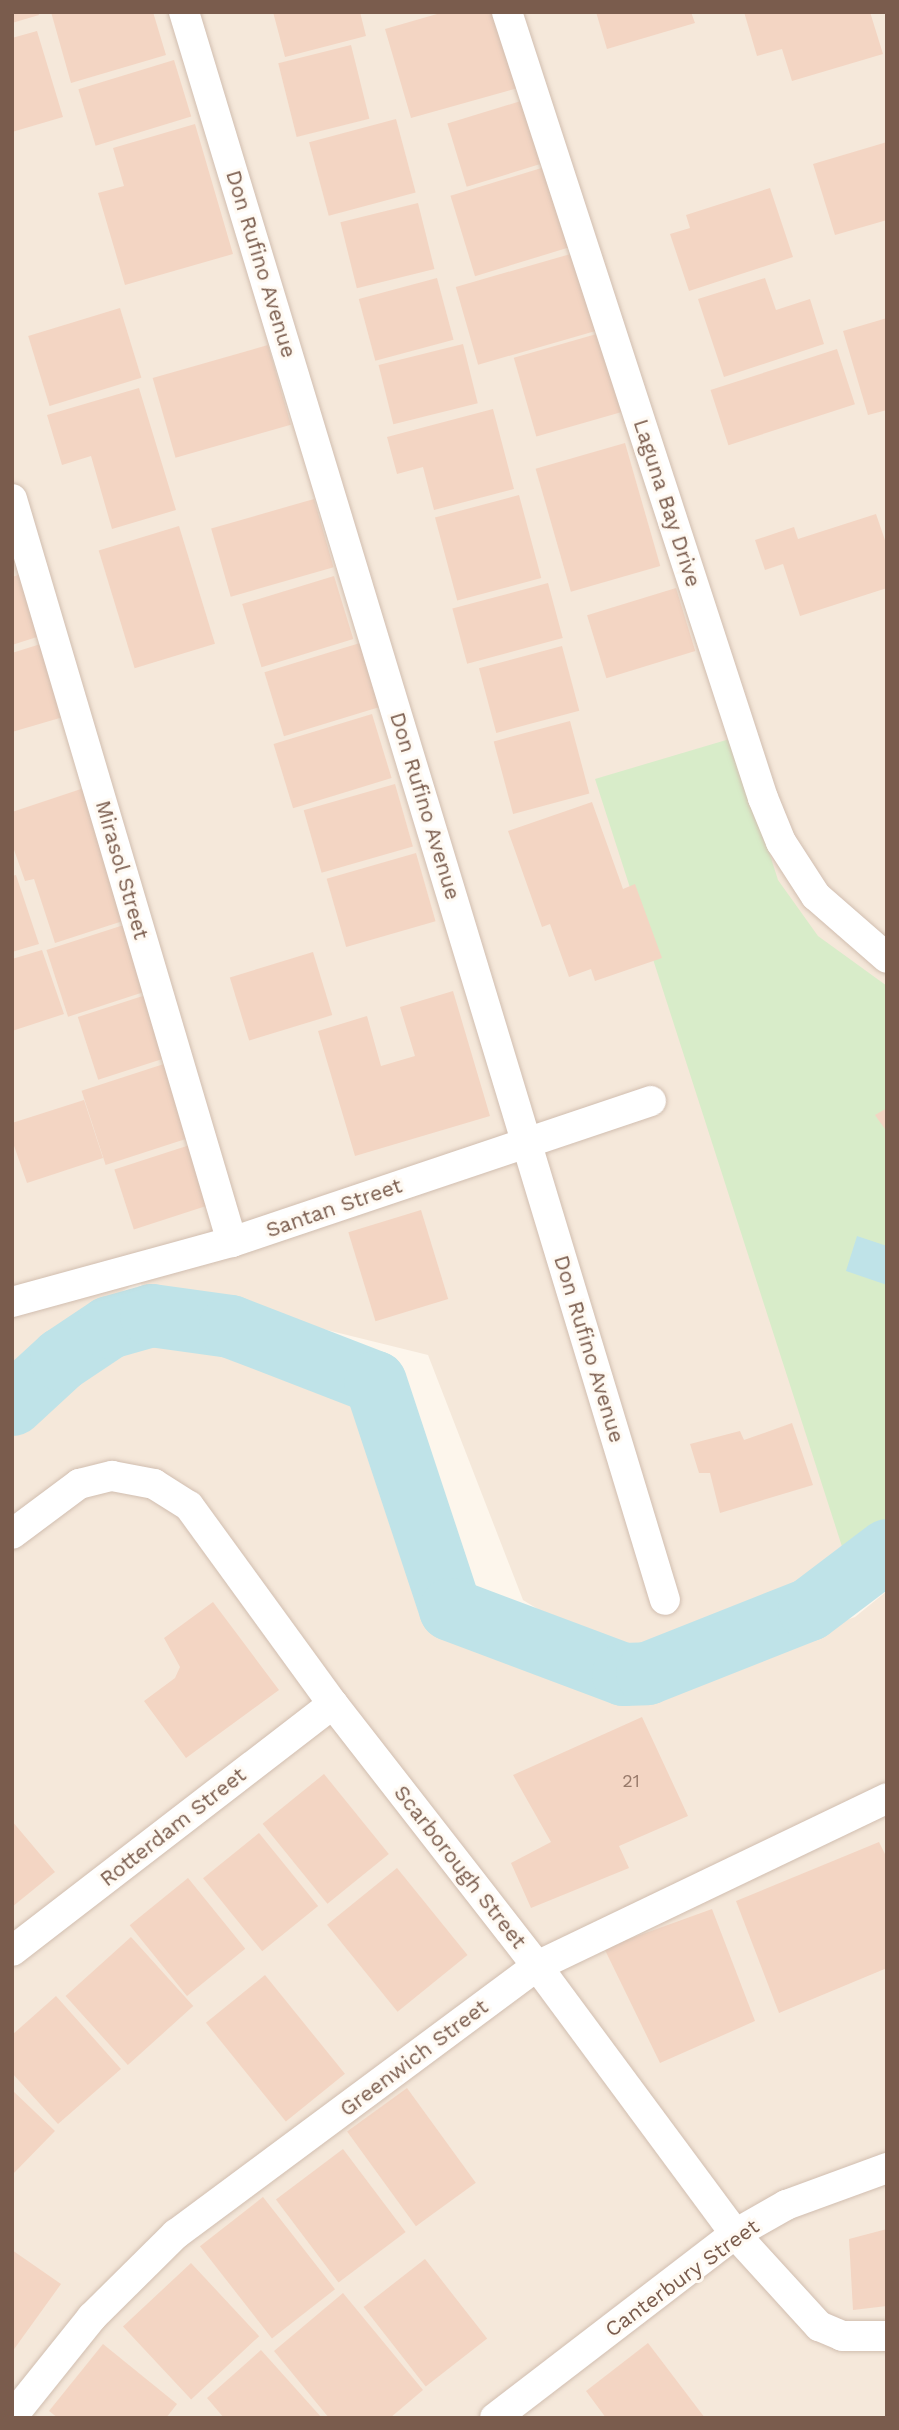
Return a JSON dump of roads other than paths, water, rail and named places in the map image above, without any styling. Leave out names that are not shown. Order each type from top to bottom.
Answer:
[{"type":"street","name":"Don Rufino Avenue","points":[[184,12],[665,1600]]},
{"type":"street","name":"Laguna Bay Drive","points":[[507,12],[763,799],[781,842],[816,896],[887,958]]},
{"type":"street","name":"Mirasol Street","points":[[12,499],[232,1242]]},
{"type":"street","name":"Santan Street","points":[[12,1303],[232,1242],[651,1101]]},
{"type":"street","name":"Scarborough Street","points":[[12,1534],[79,1484],[112,1476],[154,1484],[189,1506],[333,1704],[537,1966],[735,2234],[819,2326],[842,2336],[887,2336]]},
{"type":"street","name":"Rotterdam Street","points":[[12,1951],[333,1704]]},
{"type":"street","name":"Greenwich Street","points":[[12,2417],[92,2317],[176,2234],[537,1966],[887,1798]]},
{"type":"street","name":"Canterbury Street","points":[[495,2418],[735,2234],[786,2205],[887,2168]]},
{"type":"water","points":[[857,1236],[887,1246],[887,1285],[846,1271]]},
{"type":"waterway","points":[[12,1404],[61,1359],[109,1327],[151,1315],[230,1326],[375,1382],[450,1609],[623,1674],[647,1673],[809,1609],[887,1550]]}]
